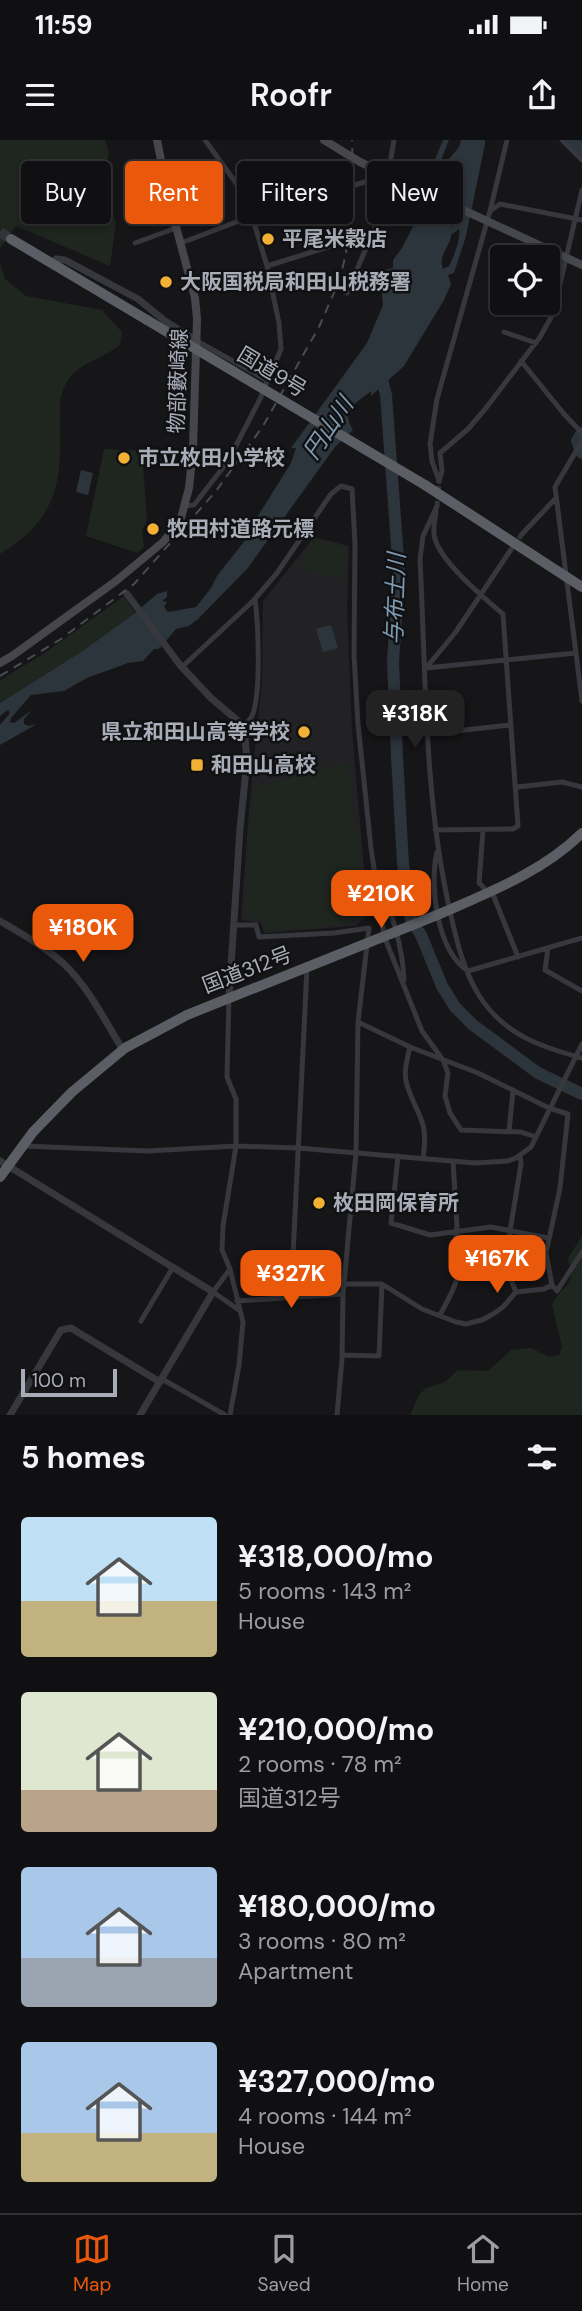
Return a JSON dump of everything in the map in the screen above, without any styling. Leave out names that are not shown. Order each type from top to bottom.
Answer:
[{"type":"highway","name":"国道9号","points":[[11,239],[425,485],[582,587]]},
{"type":"highway","name":"国道312号","points":[[0,1177],[4,1164],[72,1092],[123,1050],[187,1015],[446,912],[508,884],[541,867],[582,833]]},
{"type":"main road","name":"物部藪崎線","points":[[0,663],[116,581],[163,542],[180,522],[185,506],[193,449],[197,341],[195,299],[160,164],[157,140]]},
{"type":"main road","points":[[324,140],[367,165]]},
{"type":"main road","points":[[463,211],[582,265]]},
{"type":"street","points":[[205,140],[237,185]]},
{"type":"street","points":[[393,161],[394,140]]},
{"type":"street","points":[[507,140],[435,411],[430,444],[439,481],[442,471],[440,453],[468,429],[536,342],[553,314],[566,258],[579,219],[582,190]]},
{"type":"street","points":[[562,140],[582,160]]},
{"type":"street","points":[[490,211],[500,204],[579,219]]},
{"type":"street","points":[[181,243],[237,222]]},
{"type":"street","points":[[185,506],[194,505],[228,461],[268,382],[281,349],[279,323],[267,266],[254,224]]},
{"type":"street","points":[[347,293],[376,224]]},
{"type":"street","points":[[135,243],[176,228]]},
{"type":"street","points":[[267,266],[341,243]]},
{"type":"street","points":[[54,264],[56,259],[65,260],[138,299],[165,321],[268,382]]},
{"type":"street","points":[[504,332],[536,342]]},
{"type":"street","points":[[521,361],[582,433]]},
{"type":"street","points":[[582,441],[557,480],[556,498],[582,701]]},
{"type":"street","points":[[181,666],[255,599],[331,494],[341,486],[352,489],[358,724],[371,848],[387,935],[422,1031],[443,1060],[448,1073],[445,1096],[450,1113],[461,1130],[521,1132],[536,1137]]},
{"type":"street","points":[[522,534],[556,498]]},
{"type":"street","points":[[435,830],[513,830],[518,826],[503,614],[451,564],[435,542],[433,534],[437,506],[420,547],[430,790],[435,830],[438,846],[446,912],[456,943],[480,996],[510,1028],[539,1046],[577,1058]]},
{"type":"street","points":[[426,668],[455,633],[510,551]]},
{"type":"street","points":[[116,581],[181,666],[211,698],[244,726],[247,760],[233,925],[227,1077],[236,1099],[236,1146],[223,1226],[222,1250],[230,1269],[243,1322],[241,1354],[230,1415]]},
{"type":"street","points":[[244,726],[252,717],[258,665],[255,599]]},
{"type":"street","points":[[426,668],[576,653]]},
{"type":"street","points":[[428,734],[511,725]]},
{"type":"street","points":[[517,787],[562,782],[582,787]]},
{"type":"street","points":[[483,830],[479,883],[484,888]]},
{"type":"street","points":[[438,846],[433,874],[439,919],[458,965],[468,971],[582,938]]},
{"type":"street","points":[[375,869],[389,908],[404,968],[405,988]]},
{"type":"street","points":[[494,897],[518,957]]},
{"type":"street","points":[[0,921],[63,963],[91,998],[123,1050]]},
{"type":"street","points":[[233,925],[256,925],[260,937],[334,933],[369,928],[358,1023],[356,1153],[343,1294],[337,1415]]},
{"type":"street","points":[[548,948],[545,970],[582,991]]},
{"type":"street","points":[[291,1297],[307,968]]},
{"type":"street","points":[[358,1023],[568,1114],[560,1188],[547,1253],[552,1285],[557,1291],[582,1252]]},
{"type":"street","points":[[21,1146],[148,1151],[236,1146],[499,1162],[520,1155],[531,1146],[582,1044]]},
{"type":"street","points":[[410,1047],[405,1070],[406,1084],[426,1132],[423,1159]]},
{"type":"street","points":[[509,1132],[513,1090]]},
{"type":"street","points":[[516,1292],[507,1270],[520,1155]]},
{"type":"street","points":[[398,1156],[391,1223],[430,1235],[491,1227],[548,1238]]},
{"type":"street","points":[[440,1315],[458,1276],[453,1161]]},
{"type":"street","points":[[4,1164],[240,1310]]},
{"type":"street","points":[[141,1321],[173,1268]]},
{"type":"street","points":[[140,1415],[213,1292],[230,1269]]},
{"type":"street","points":[[344,1284],[382,1284],[422,1309],[466,1324],[482,1320],[503,1307],[516,1292],[544,1289],[552,1285]]},
{"type":"street","points":[[342,1355],[379,1356],[382,1284]]},
{"type":"street","points":[[237,1301],[343,1294]]},
{"type":"street","points":[[10,1415],[61,1330],[71,1328],[225,1415]]},
{"type":"shaded area","points":[[0,140],[105,140],[109,152],[107,161],[21,161],[21,224],[111,224],[111,212],[116,223],[110,266],[16,226],[0,248]]},
{"type":"shaded area","points":[[0,263],[5,279],[26,296],[102,310],[122,332],[120,345],[76,371],[64,388],[60,400],[59,469],[49,506],[22,538],[0,554]]},
{"type":"shaded area","points":[[104,449],[142,451],[147,520],[142,531],[144,547],[137,553],[86,536]]},
{"type":"shaded area","points":[[314,537],[349,546],[347,607],[352,730],[368,916],[355,926],[264,933],[261,923],[241,920],[262,680],[263,601]]},
{"type":"shaded area","points":[[315,539],[347,547],[344,579],[299,568]]},
{"type":"shaded area","points":[[124,596],[135,613],[84,650],[0,703],[0,680],[45,653]]},
{"type":"shaded area","points":[[347,762],[356,831],[360,913],[351,924],[267,931],[261,920],[245,916],[253,789]]},
{"type":"shaded area","points":[[582,1236],[582,1415],[410,1415],[419,1395],[426,1388],[445,1382],[458,1370],[488,1371],[511,1350],[531,1348],[549,1357],[559,1355],[562,1347],[552,1305],[570,1281],[568,1258]]},
{"type":"water","points":[[443,140],[449,140],[441,161],[434,161]]},
{"type":"water","name":"円山川","points":[[461,140],[485,140],[466,236],[454,273],[448,275],[451,284],[444,300],[404,366],[371,396],[371,391],[352,407],[348,417],[353,430],[335,447],[247,569],[198,619],[189,626],[176,629],[159,649],[154,649],[143,661],[128,663],[87,678],[64,691],[31,695],[10,722],[14,723],[32,710],[24,719],[24,724],[37,724],[0,745],[0,725],[10,713],[8,710],[0,716],[0,703],[84,650],[157,594],[167,591],[167,597],[162,601],[167,602],[164,607],[168,612],[196,607],[250,534],[256,519],[291,463],[296,448],[291,448],[367,343],[383,305],[380,274],[393,268],[393,260],[414,224],[449,224],[452,227],[463,224],[463,161],[447,161],[459,147]],"holes":[[[459,229],[453,257],[449,266],[443,269],[443,255],[451,235]]]},
{"type":"water","points":[[81,470],[93,473],[88,495],[76,492]]},
{"type":"water","points":[[331,625],[338,648],[323,652],[316,629]]},
{"type":"waterway","points":[[572,140],[582,150]]},
{"type":"waterway","name":"与布土川","points":[[380,372],[386,395],[399,572],[393,662],[403,864],[411,920],[421,935],[442,986],[455,1007],[473,1025],[538,1073],[582,1094]]},
{"type":"waterway","points":[[582,433],[577,441],[582,453]]},
{"type":"tunnel","points":[[0,232],[11,239]]},
{"type":"tunnel","points":[[437,506],[439,481]]},
{"type":"tunnel","points":[[510,551],[522,534]]},
{"type":"railway","points":[[0,676],[61,639],[134,584],[216,491],[263,426],[319,327],[340,279],[346,253],[353,191],[352,140]]},
{"type":"place","name":"平尾米穀店","points":[[268,239]]},
{"type":"place","name":"大阪国税局和田山税務署","points":[[166,282]]},
{"type":"place","name":"市立枚田小学校","points":[[124,458]]},
{"type":"place","name":"牧田村道路元標","points":[[153,529]]},
{"type":"place","name":"県立和田山高等学校","points":[[304,732]]},
{"type":"place","name":"和田山高校","points":[[197,765]]},
{"type":"place","name":"枚田岡保育所","points":[[319,1203]]}]
